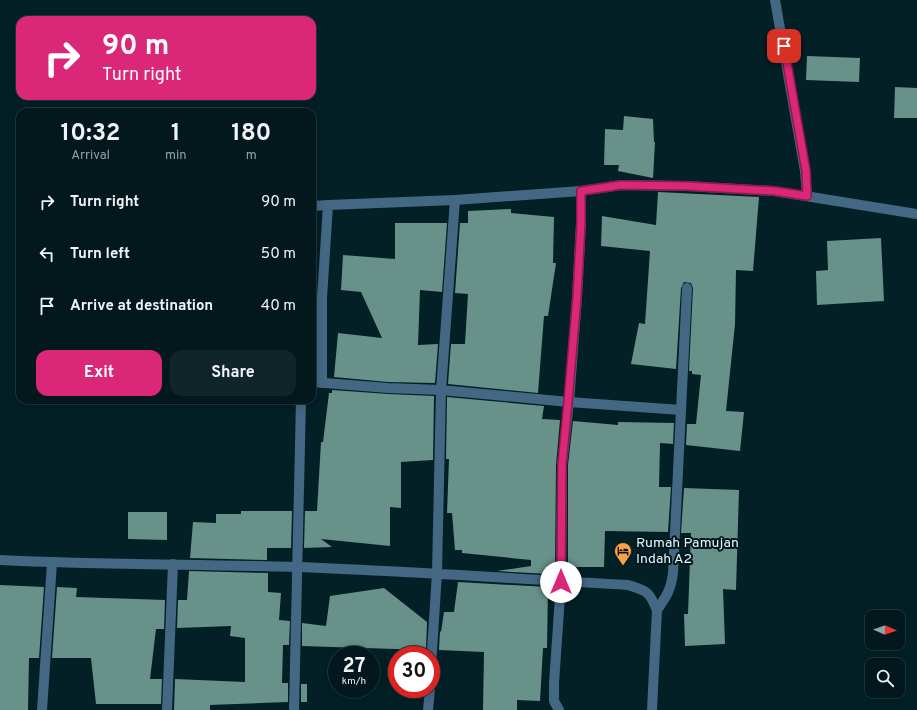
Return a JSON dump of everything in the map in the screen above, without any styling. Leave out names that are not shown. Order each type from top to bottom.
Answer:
[{"type":"street","points":[[775,0],[806,171],[807,196]]},
{"type":"street","points":[[316,206],[455,200],[581,191],[621,185],[687,186],[774,191],[917,214]]},
{"type":"street","points":[[559,710],[554,701],[554,683],[561,582],[562,465],[579,267],[581,191]]},
{"type":"street","points":[[432,646],[437,573],[441,390],[455,200]]},
{"type":"street","points":[[328,205],[317,383],[441,390],[568,402],[681,410]]},
{"type":"street","points":[[657,610],[667,597],[672,586],[687,288]]},
{"type":"street","points":[[294,710],[302,404]]},
{"type":"street","points":[[0,560],[297,567],[437,573],[561,582],[628,585],[644,590],[651,596],[657,610],[652,710]]},
{"type":"street","points":[[42,710],[52,562]]},
{"type":"street","points":[[167,710],[173,564]]},
{"type":"street","points":[[428,710],[429,698]]},
{"type":"building","points":[[807,56],[860,58],[859,82],[806,80]]},
{"type":"building","points":[[895,87],[917,88],[917,118],[894,118]]},
{"type":"building","points":[[624,116],[653,119],[655,142],[653,178],[618,171],[619,165],[604,165],[605,129],[623,130]]},
{"type":"building","points":[[658,192],[759,197],[753,271],[736,270],[735,324],[726,411],[744,412],[740,451],[686,445],[687,424],[696,424],[701,375],[692,374],[692,371],[689,371],[693,288],[691,283],[684,282],[681,288],[676,369],[631,364],[639,323],[645,324],[650,251],[601,246],[602,216],[656,225]]},
{"type":"building","points":[[511,209],[511,213],[554,217],[553,263],[556,263],[548,316],[544,316],[538,393],[448,384],[451,344],[465,344],[468,294],[455,293],[460,223],[468,223],[468,211]]},
{"type":"building","points":[[395,223],[447,223],[442,292],[420,290],[418,345],[438,344],[435,383],[388,382],[334,377],[338,333],[382,338],[361,292],[341,290],[343,255],[395,259]]},
{"type":"building","points":[[881,238],[884,301],[817,305],[816,271],[828,270],[827,241]]},
{"type":"building","points":[[332,390],[434,396],[433,460],[401,462],[401,508],[390,507],[390,546],[321,539],[332,547],[304,548],[305,511],[317,511],[321,442],[323,442],[329,393],[332,393]]},
{"type":"building","points":[[447,397],[544,406],[542,419],[560,420],[556,465],[555,567],[549,567],[549,574],[497,571],[531,566],[531,560],[462,553],[462,550],[455,550],[452,513],[447,513],[449,459],[446,459]]},
{"type":"building","points":[[573,421],[618,425],[618,422],[674,423],[673,444],[660,443],[659,487],[671,487],[668,532],[605,531],[604,567],[568,567],[568,465]]},
{"type":"building","points":[[684,488],[739,490],[736,590],[723,589],[725,644],[685,646],[684,614],[688,614],[691,533],[681,533]]},
{"type":"building","points":[[241,511],[292,511],[291,548],[267,548],[267,560],[190,558],[193,522],[216,523],[216,514],[241,514]]},
{"type":"building","points":[[128,512],[167,512],[167,540],[128,539]]},
{"type":"building","points":[[189,571],[268,573],[268,592],[281,593],[279,620],[290,621],[289,645],[283,645],[282,683],[288,683],[288,702],[210,705],[210,710],[174,710],[175,679],[245,682],[245,638],[230,636],[231,626],[177,628],[178,600],[187,600]]},
{"type":"building","points":[[458,582],[548,587],[547,648],[543,648],[540,701],[517,700],[517,710],[483,710],[484,652],[440,650],[440,631],[441,632],[444,612],[454,612]]},
{"type":"building","points":[[0,585],[44,587],[39,658],[29,658],[28,710],[0,710]]},
{"type":"building","points":[[57,587],[77,588],[76,597],[165,600],[164,629],[156,629],[150,679],[162,679],[161,704],[96,704],[91,658],[52,658]]},
{"type":"building","points":[[384,588],[427,622],[426,646],[388,646],[388,649],[380,649],[380,646],[302,646],[302,623],[326,626],[330,596]]},
{"type":"building","points":[[301,684],[307,684],[307,702],[301,702]]},
{"type":"place","name":"Rumah Pamujan Indah A2","points":[[623,566]]},
{"type":"route","points":[[561,582],[562,465],[577,297],[581,223],[581,191],[621,185],[687,186],[774,191],[807,196],[806,171],[784,46]]}]
